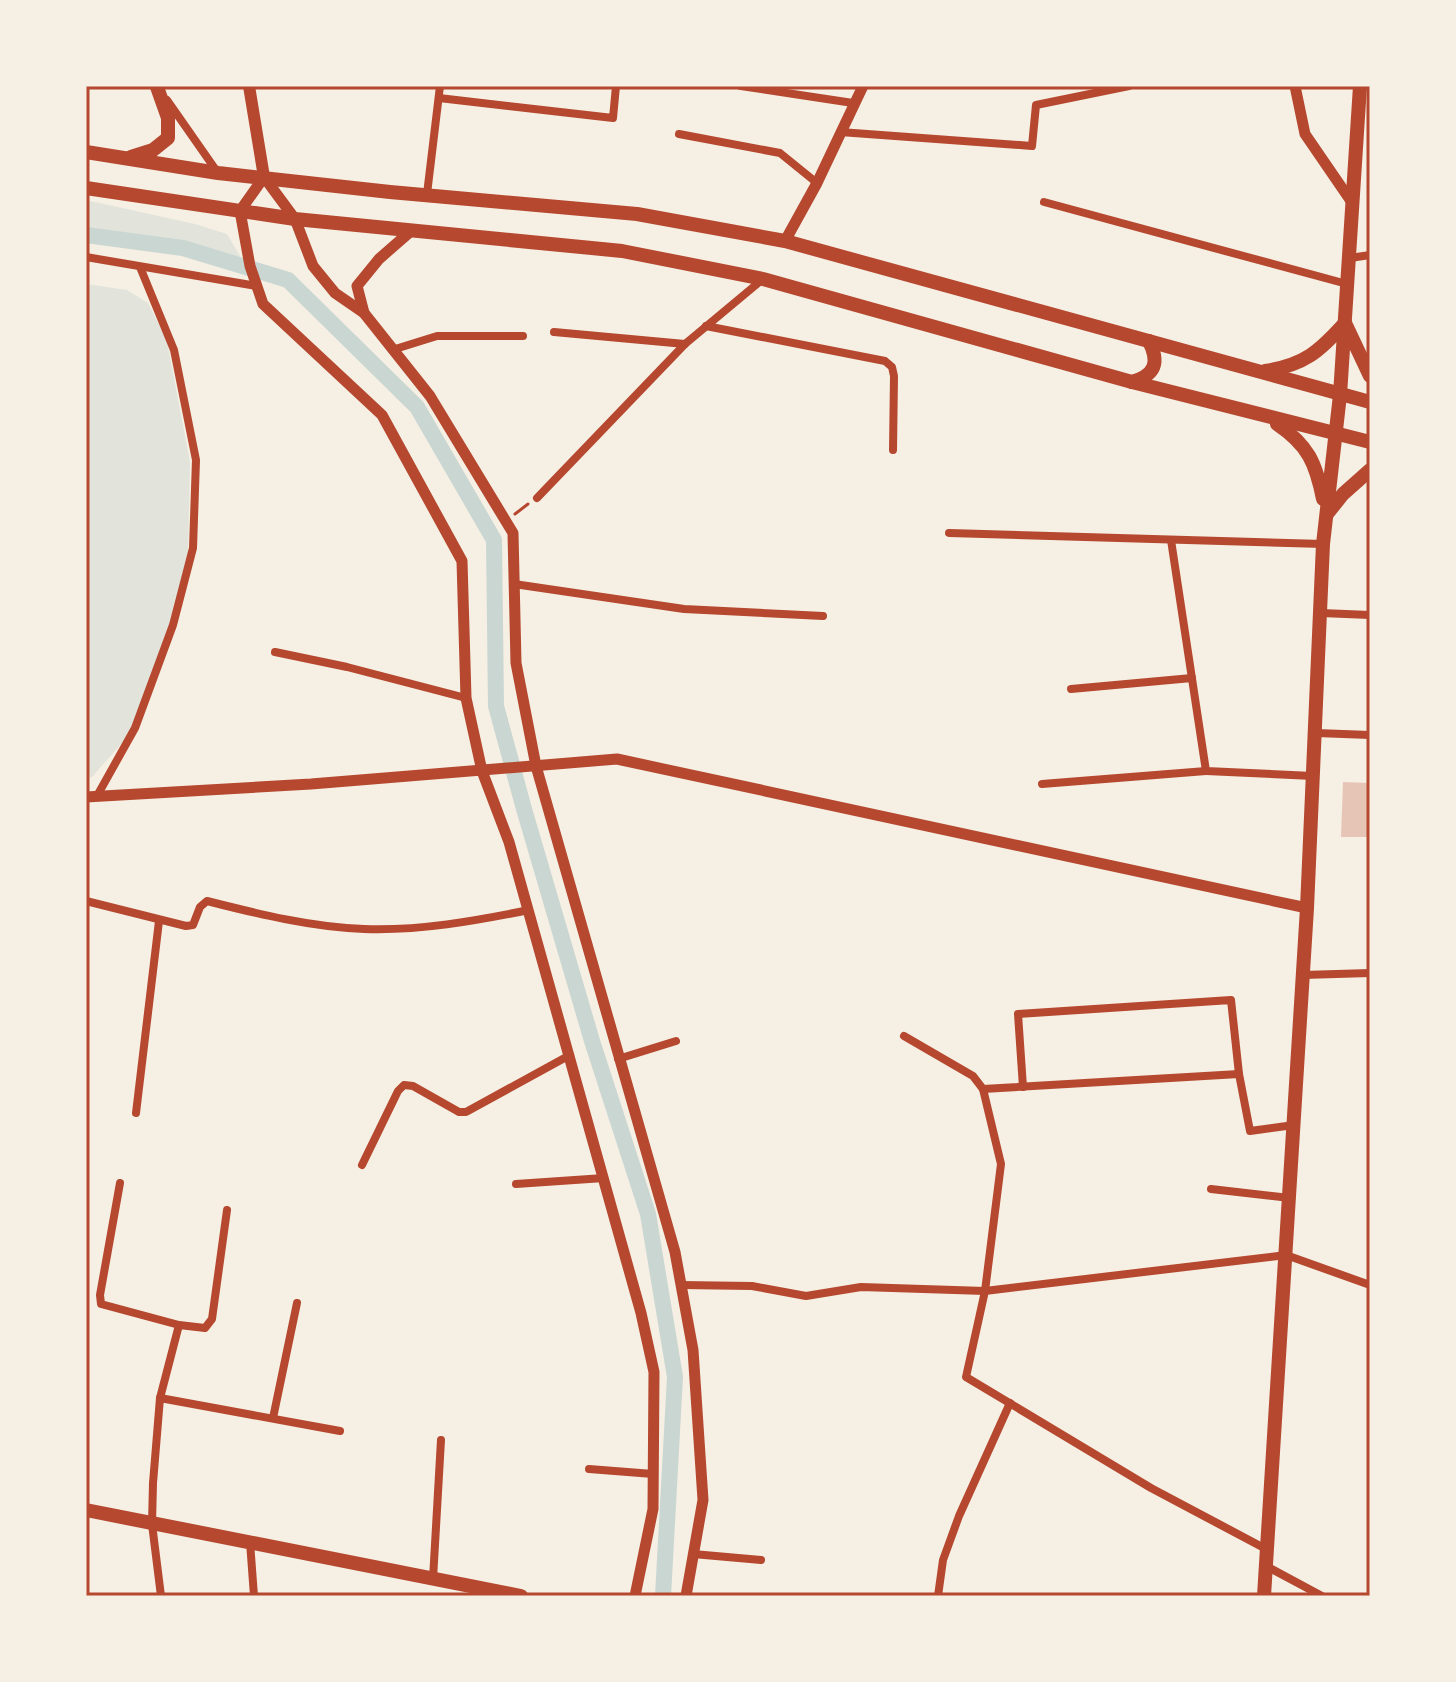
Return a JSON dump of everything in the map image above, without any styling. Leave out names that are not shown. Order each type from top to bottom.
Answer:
[{"type":"main road","points":[[125,159],[153,150],[168,138],[168,118],[157,86]]},
{"type":"main road","points":[[249,86],[264,177]]},
{"type":"main road","points":[[1264,1596],[1307,908],[1323,544],[1340,395],[1364,107],[1360,86]]},
{"type":"main road","points":[[86,152],[218,173],[637,214],[785,241],[1370,402]]},
{"type":"main road","points":[[86,188],[295,219],[622,251],[763,279],[1132,382],[1370,442]]},
{"type":"main road","points":[[1260,372],[1286,368],[1307,360],[1345,323]]},
{"type":"main road","points":[[1345,323],[1370,376]]},
{"type":"main road","points":[[1132,382],[1145,378],[1154,368],[1155,354],[1149,341]]},
{"type":"main road","points":[[1268,418],[1296,437],[1308,453],[1318,473],[1326,515]]},
{"type":"main road","points":[[1326,515],[1349,487],[1370,470]]},
{"type":"main road","points":[[86,1510],[521,1596]]},
{"type":"street","points":[[157,86],[218,173]]},
{"type":"street","points":[[427,194],[440,86]]},
{"type":"street","points":[[439,98],[613,118],[616,86]]},
{"type":"street","points":[[741,86],[853,103]]},
{"type":"street","points":[[785,241],[817,183],[863,86]]},
{"type":"street","points":[[840,132],[1032,146],[1036,105],[1129,86]]},
{"type":"street","points":[[1295,86],[1305,134],[1354,204]]},
{"type":"street","points":[[679,134],[780,153],[817,183]]},
{"type":"street","points":[[635,1596],[653,1509],[654,1372],[641,1313],[529,910],[509,842],[482,771],[466,698],[462,561],[382,415],[263,304],[250,266],[240,211],[264,177],[295,219],[313,266],[335,293],[364,313],[430,396],[513,533],[516,663],[536,766],[675,1252],[693,1350],[703,1500],[686,1596]]},
{"type":"street","points":[[1044,202],[1348,284]]},
{"type":"street","points":[[364,313],[357,286],[379,259],[411,231]]},
{"type":"street","points":[[1350,258],[1370,255]]},
{"type":"street","points":[[86,257],[257,286]]},
{"type":"street","points":[[91,796],[135,728],[173,625],[193,548],[196,460],[174,350],[140,267]]},
{"type":"street","points":[[537,498],[685,344],[763,279]]},
{"type":"street","points":[[706,326],[885,361],[892,367],[894,376],[893,450]]},
{"type":"street","points":[[554,332],[685,344]]},
{"type":"street","points":[[392,350],[437,336],[523,336]]},
{"type":"street","points":[[949,533],[1323,544]]},
{"type":"street","points":[[1171,540],[1206,771]]},
{"type":"street","points":[[514,584],[684,609],[823,616]]},
{"type":"street","points":[[1321,613],[1370,615]]},
{"type":"street","points":[[275,652],[466,698]]},
{"type":"street","points":[[1071,689],[1192,678]]},
{"type":"street","points":[[1316,733],[1370,735]]},
{"type":"street","points":[[91,796],[311,784],[617,759],[1307,908]]},
{"type":"street","points":[[1042,784],[1206,771],[1313,776]]},
{"type":"street","points":[[86,901],[159,921],[193,925],[200,907],[207,901],[292,921],[364,929],[457,923],[529,910]]},
{"type":"street","points":[[136,1113],[159,921]]},
{"type":"street","points":[[1303,975],[1370,973]]},
{"type":"street","points":[[1023,1087],[1018,1014],[1231,1000],[1239,1074],[1250,1131],[1294,1125]]},
{"type":"street","points":[[904,1036],[973,1076],[983,1089],[1001,1164],[985,1291],[966,1377],[1151,1488],[1266,1549]]},
{"type":"street","points":[[618,1059],[676,1041]]},
{"type":"street","points":[[362,1165],[398,1091],[404,1085],[413,1086],[459,1112],[466,1112],[570,1055]]},
{"type":"street","points":[[983,1089],[1239,1074]]},
{"type":"street","points":[[516,1184],[604,1178]]},
{"type":"street","points":[[120,1183],[101,1304],[179,1325],[205,1328],[212,1319],[227,1210]]},
{"type":"street","points":[[1211,1189],[1290,1198]]},
{"type":"street","points":[[681,1285],[752,1286],[806,1296],[861,1287],[985,1291],[1286,1255],[1370,1285]]},
{"type":"street","points":[[273,1418],[297,1303]]},
{"type":"street","points":[[161,1596],[152,1524],[160,1398],[179,1325]]},
{"type":"street","points":[[160,1398],[340,1431]]},
{"type":"street","points":[[938,1596],[943,1560],[1010,1403]]},
{"type":"street","points":[[433,1579],[441,1440]]},
{"type":"street","points":[[589,1469],[653,1474]]},
{"type":"street","points":[[250,1542],[254,1596]]},
{"type":"street","points":[[693,1554],[761,1560]]},
{"type":"street","points":[[1265,1565],[1322,1596]]},
{"type":"path","points":[[506,521],[537,498]]},
{"type":"shaded area","points":[[86,200],[227,234],[243,261],[192,243],[86,230]]},
{"type":"shaded area","points":[[86,284],[127,290],[148,303],[167,341],[190,462],[188,552],[173,625],[135,728],[92,777],[86,778]]},
{"type":"building","points":[[1343,782],[1370,783],[1370,837],[1341,837]]},
{"type":"waterway","points":[[86,235],[183,248],[288,280],[417,407],[494,540],[496,706],[592,1041],[648,1214],[675,1377],[663,1596]]}]
